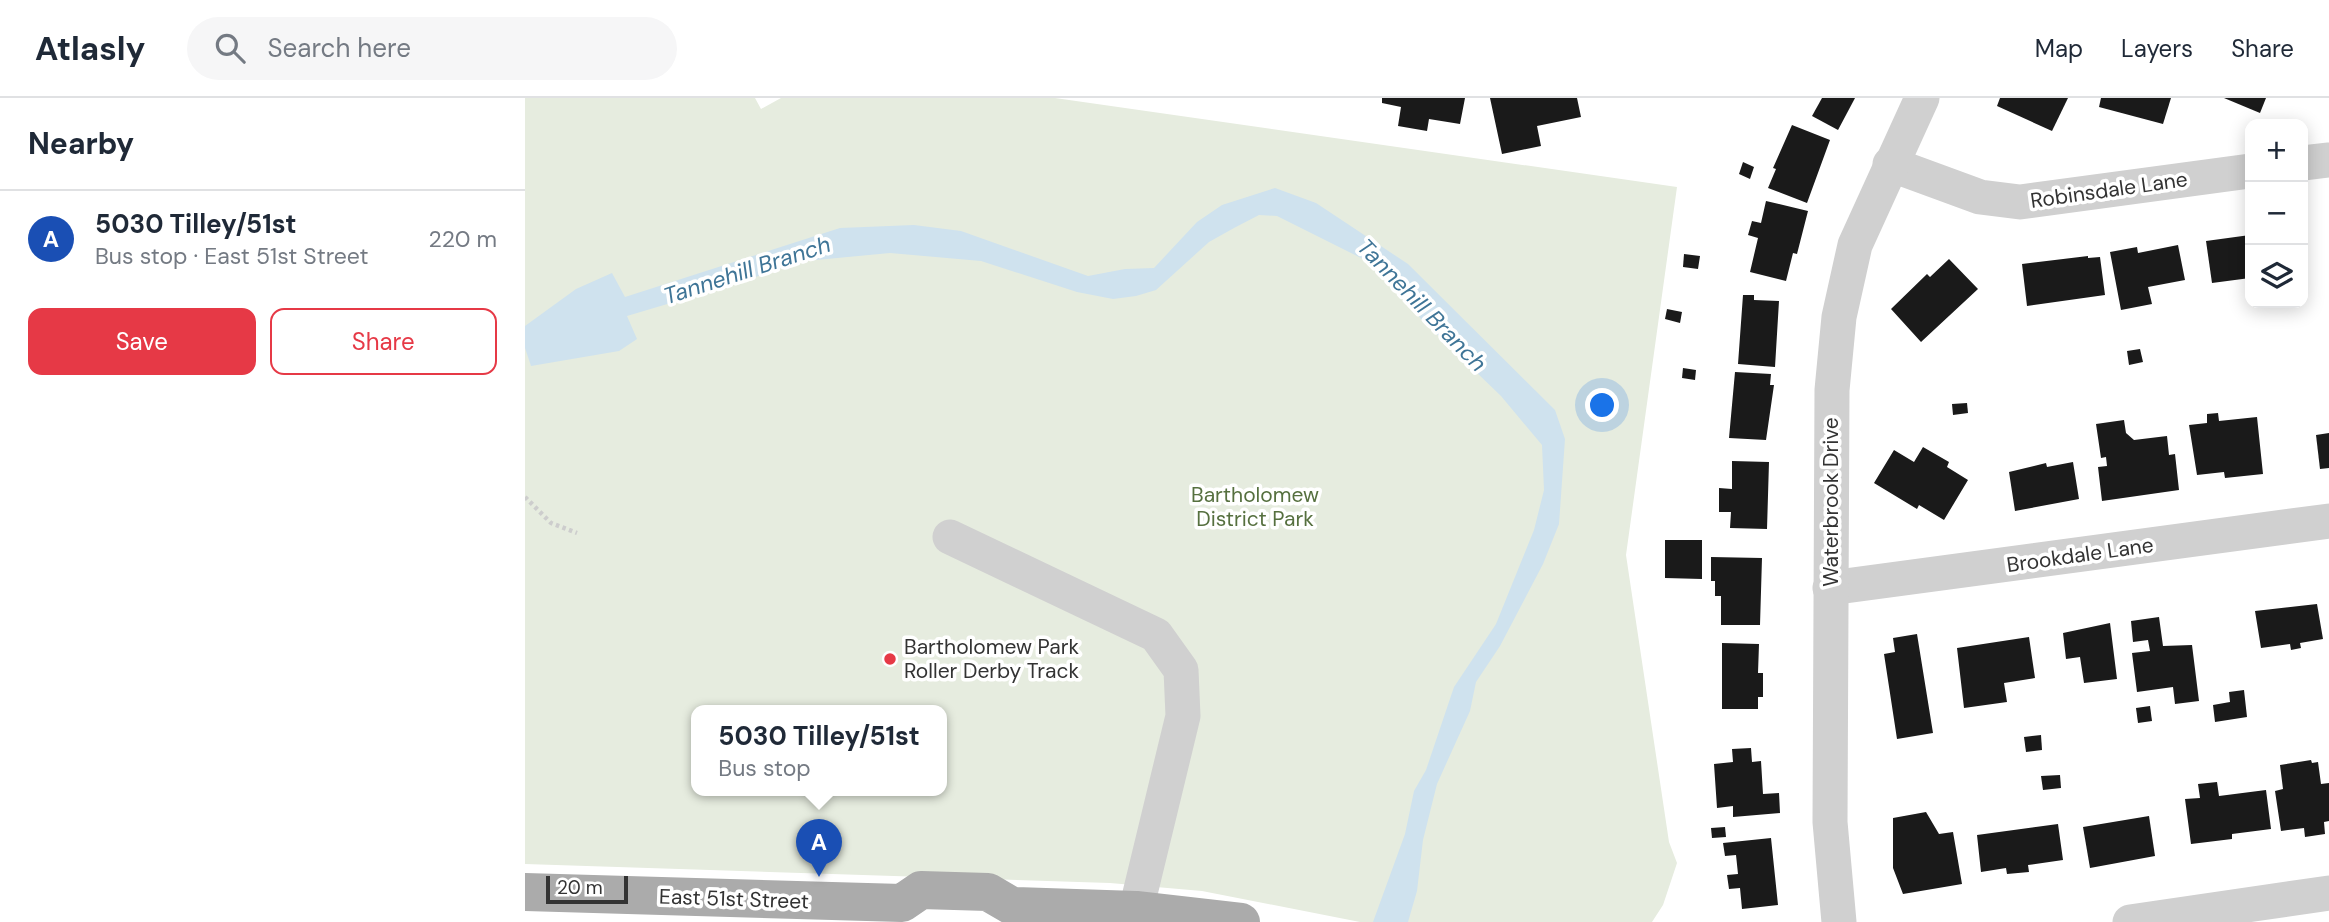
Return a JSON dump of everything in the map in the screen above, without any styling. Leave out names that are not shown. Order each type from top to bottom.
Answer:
[{"type":"main road","name":"East 51st Street","points":[[525,892],[902,903],[921,890],[988,892],[1012,914],[1136,910],[1241,922]]},
{"type":"street","name":"Waterbrook Drive","points":[[1839,922],[1830,822],[1832,390],[1839,317],[1855,246],[1922,98]]},
{"type":"street","points":[[2308,162],[2329,160]]},
{"type":"street","name":"Robinsdale Lane","points":[[1890,164],[1980,197],[2020,202],[2245,172]]},
{"type":"street","name":"Brookdale Lane","points":[[1831,588],[2329,521]]},
{"type":"street","points":[[950,537],[1156,635],[1181,670],[1183,716],[1136,910]]},
{"type":"street","points":[[2130,922],[2329,893]]},
{"type":"path","points":[[525,497],[551,523],[577,533]]},
{"type":"green space","name":"Bartholomew District Park","points":[[525,98],[755,98],[761,109],[781,98],[1055,98],[1677,187],[1626,555],[1669,842],[1677,863],[1663,905],[1652,922],[1360,922],[1202,891],[1110,883],[525,864]]},
{"type":"water","name":"Tannehill Branch","points":[[1275,188],[1316,203],[1408,264],[1555,410],[1565,439],[1559,524],[1543,564],[1500,646],[1476,682],[1470,711],[1437,784],[1423,840],[1417,891],[1408,922],[1373,922],[1405,834],[1414,791],[1426,770],[1454,687],[1496,624],[1534,530],[1544,490],[1542,445],[1501,396],[1421,319],[1394,285],[1369,262],[1277,216],[1259,215],[1209,242],[1156,290],[1113,299],[1077,292],[981,261],[890,253],[795,262],[748,280],[627,316],[637,339],[619,351],[531,366],[525,348],[525,326],[576,289],[612,273],[625,297],[840,228],[914,225],[961,231],[1088,276],[1125,269],[1154,268],[1197,222],[1222,205]]},
{"type":"building","points":[[1382,98],[1465,98],[1460,124],[1429,119],[1427,131],[1398,126],[1401,107],[1382,103]]},
{"type":"building","points":[[1490,98],[1577,98],[1581,117],[1537,126],[1541,146],[1502,154]]},
{"type":"building","points":[[1822,98],[1855,98],[1838,130],[1812,116]]},
{"type":"building","points":[[2000,98],[2068,98],[2052,131],[1997,106]]},
{"type":"building","points":[[2101,98],[2171,98],[2163,124],[2099,107]]},
{"type":"building","points":[[2224,98],[2266,98],[2260,113]]},
{"type":"building","points":[[1792,125],[1830,140],[1807,203],[1768,188],[1776,169],[1773,168]]},
{"type":"building","points":[[1743,162],[1754,167],[1750,179],[1739,174]]},
{"type":"building","points":[[1766,201],[1808,211],[1797,254],[1793,253],[1786,281],[1750,272],[1758,238],[1748,235],[1752,221],[1761,223]]},
{"type":"building","points":[[2245,236],[2245,279],[2212,283],[2206,241]]},
{"type":"building","points":[[2178,245],[2185,280],[2148,287],[2152,304],[2121,310],[2110,252],[2137,247],[2138,253]]},
{"type":"building","points":[[1684,254],[1700,256],[1698,269],[1683,267]]},
{"type":"building","points":[[2100,257],[2105,295],[2027,306],[2022,264]]},
{"type":"building","points":[[1949,259],[1978,289],[1921,342],[1891,309],[1927,274],[1930,277]]},
{"type":"building","points":[[1743,295],[1754,295],[1754,300],[1779,301],[1775,367],[1738,364]]},
{"type":"building","points":[[1667,309],[1682,312],[1680,323],[1665,319]]},
{"type":"building","points":[[2140,349],[2143,362],[2129,365],[2127,351]]},
{"type":"building","points":[[1683,368],[1696,370],[1695,380],[1682,378]]},
{"type":"building","points":[[1735,372],[1771,374],[1770,385],[1774,385],[1766,440],[1729,438]]},
{"type":"building","points":[[1967,403],[1968,413],[1953,415],[1952,404]]},
{"type":"building","points":[[2218,413],[2219,421],[2257,417],[2263,474],[2225,478],[2224,472],[2197,475],[2189,425],[2207,423],[2207,414]]},
{"type":"building","points":[[2124,420],[2126,433],[2134,440],[2167,436],[2169,455],[2175,454],[2179,490],[2102,501],[2098,467],[2107,466],[2106,457],[2101,458],[2096,424]]},
{"type":"building","points":[[2329,433],[2329,468],[2320,469],[2316,435]]},
{"type":"building","points":[[1923,447],[1949,462],[1947,467],[1968,480],[1944,520],[1919,505],[1917,509],[1874,483],[1894,450],[1914,462]]},
{"type":"building","points":[[1732,461],[1769,462],[1767,529],[1730,528],[1731,512],[1719,512],[1719,488],[1732,489]]},
{"type":"building","points":[[2073,462],[2079,499],[2015,511],[2009,472],[2046,463],[2047,467]]},
{"type":"building","points":[[1665,540],[1702,540],[1702,579],[1665,578]]},
{"type":"building","points":[[1711,557],[1762,558],[1760,625],[1721,625],[1721,596],[1715,596],[1715,581],[1711,581]]},
{"type":"building","points":[[2317,604],[2323,639],[2300,643],[2301,648],[2291,650],[2290,644],[2261,648],[2255,611]]},
{"type":"building","points":[[2159,617],[2163,646],[2192,645],[2199,701],[2175,704],[2173,687],[2137,692],[2132,653],[2150,651],[2148,640],[2133,642],[2131,621]]},
{"type":"building","points":[[2110,623],[2117,679],[2084,683],[2080,657],[2066,659],[2063,633]]},
{"type":"building","points":[[1917,634],[1933,733],[1897,739],[1884,654],[1895,652],[1893,638]]},
{"type":"building","points":[[2029,637],[2035,678],[2004,683],[2007,702],[1964,708],[1957,648]]},
{"type":"building","points":[[1722,643],[1759,644],[1758,673],[1763,673],[1763,697],[1758,697],[1758,709],[1722,709]]},
{"type":"building","points":[[2244,690],[2247,717],[2215,722],[2213,705],[2230,702],[2229,692]]},
{"type":"building","points":[[2150,706],[2152,721],[2138,723],[2136,708]]},
{"type":"building","points":[[2041,735],[2042,750],[2026,752],[2024,737]]},
{"type":"building","points":[[1751,748],[1752,762],[1761,761],[1763,794],[1779,793],[1780,813],[1733,817],[1733,806],[1717,808],[1714,764],[1733,762],[1732,749]]},
{"type":"building","points":[[2311,760],[2312,763],[2318,762],[2321,784],[2329,783],[2329,821],[2324,822],[2325,834],[2305,837],[2304,828],[2281,831],[2275,791],[2283,789],[2280,765]]},
{"type":"building","points":[[2060,775],[2061,788],[2043,790],[2041,776]]},
{"type":"building","points":[[2217,782],[2219,796],[2266,790],[2271,829],[2232,834],[2232,839],[2191,844],[2185,799],[2200,798],[2198,784]]},
{"type":"building","points":[[1926,812],[1939,834],[1953,832],[1962,884],[1903,894],[1893,868],[1893,818]]},
{"type":"building","points":[[2149,816],[2155,856],[2090,868],[2083,827]]},
{"type":"building","points":[[2058,824],[2063,860],[2028,865],[2029,872],[2007,874],[2006,868],[1981,872],[1977,835]]},
{"type":"building","points":[[1725,827],[1726,837],[1712,838],[1711,828]]},
{"type":"building","points":[[1771,838],[1778,905],[1742,909],[1740,888],[1729,889],[1727,875],[1738,874],[1736,855],[1725,856],[1723,843]]},
{"type":"place","name":"Bartholomew Park Roller Derby Track","points":[[890,659]]},
{"type":"place","name":"5030 Tilley/51st","points":[[819,877]]}]
